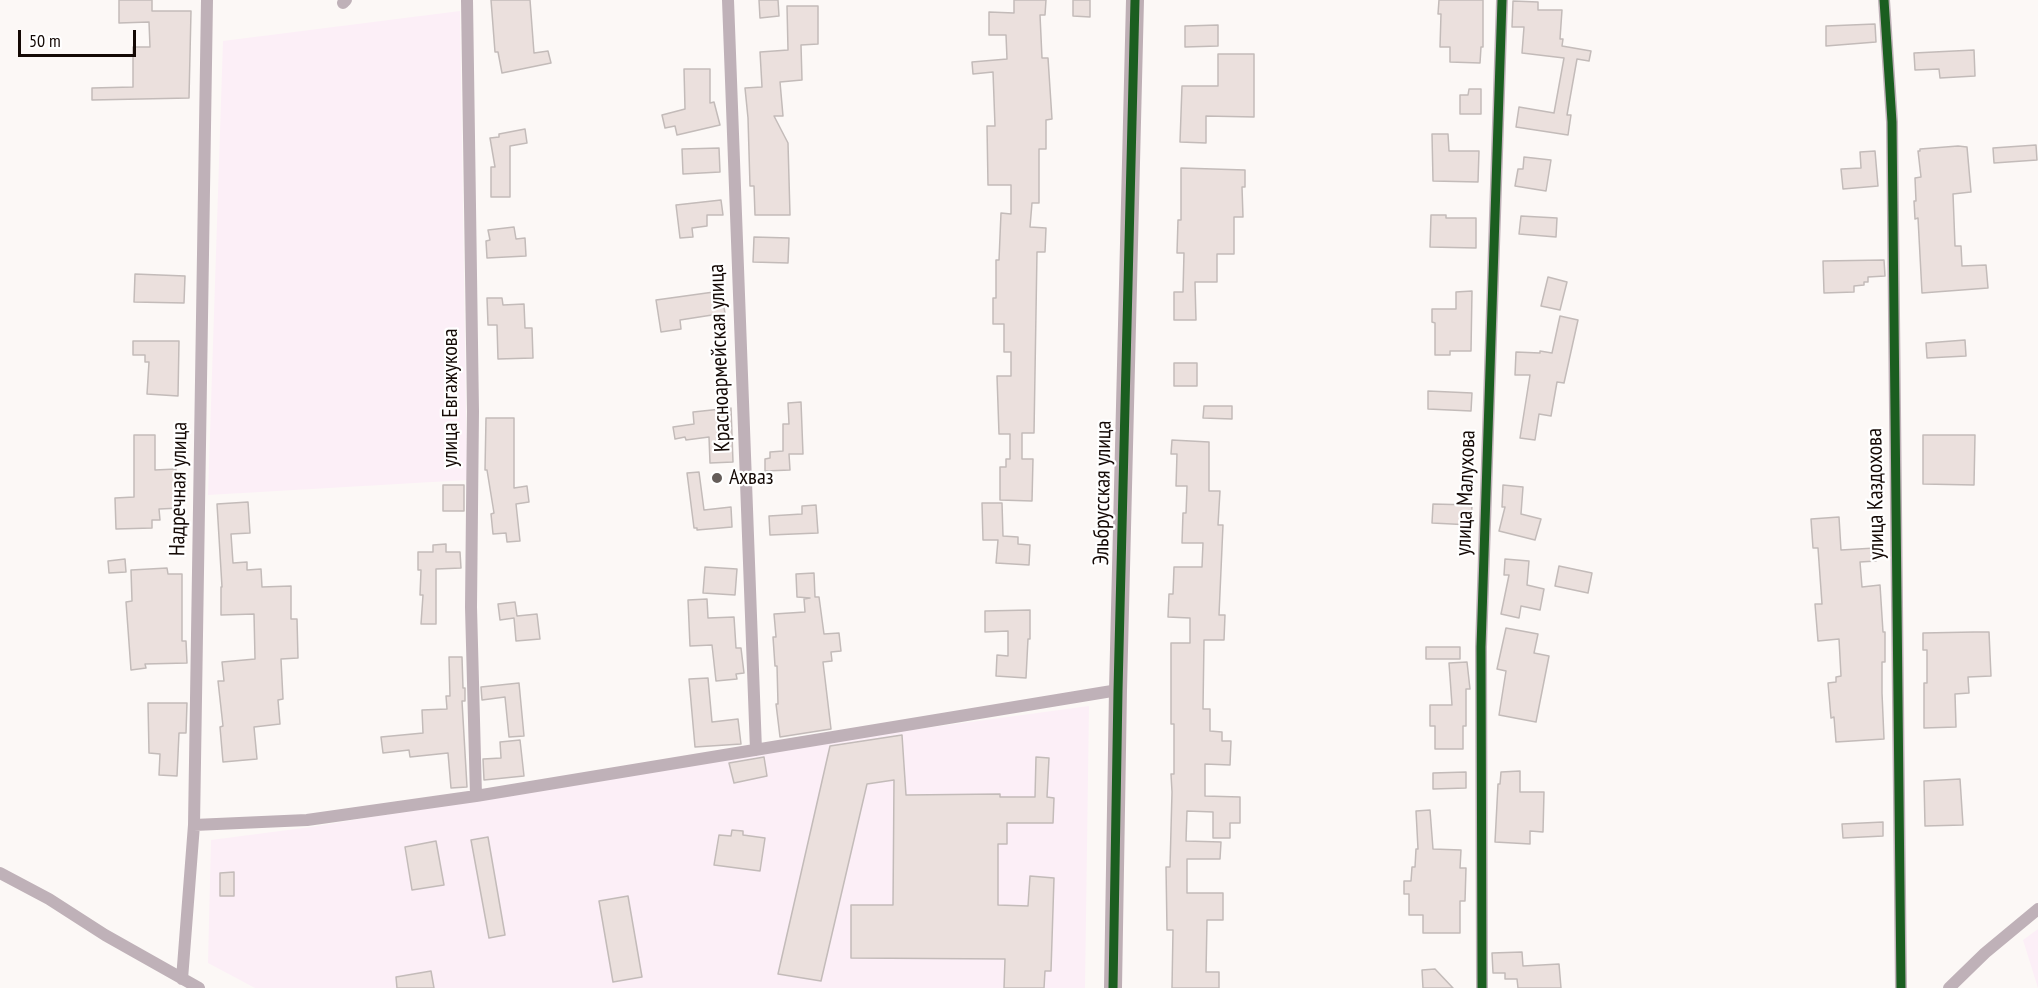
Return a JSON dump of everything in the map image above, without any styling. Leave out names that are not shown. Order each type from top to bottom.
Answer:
[{"type":"street","name":"Надречная улица","points":[[182,979],[194,825],[207,0]]},
{"type":"street","name":"улица Евгажукова","points":[[466,0],[473,411],[471,607],[476,796]]},
{"type":"street","name":"Красноармейская улица","points":[[728,0],[756,750]]},
{"type":"street","name":"Эльбрусская улица","points":[[1113,988],[1135,0]]},
{"type":"street","name":"улица Малухова","points":[[1482,988],[1481,647],[1502,0]]},
{"type":"street","name":"улица Каздохова","points":[[1884,0],[1892,122],[1901,988]]},
{"type":"street","points":[[194,825],[307,820],[476,796],[1118,690]]},
{"type":"street","points":[[0,873],[49,899],[105,935],[199,988]]},
{"type":"street","points":[[1949,988],[1985,953],[2038,909]]},
{"type":"shaded area","points":[[460,11],[467,480],[208,495],[223,41]]},
{"type":"shaded area","points":[[1089,706],[1085,988],[255,988],[208,963],[211,840],[311,827],[822,742]]},
{"type":"shaded area","points":[[2038,929],[2038,988],[2023,940]]},
{"type":"building","points":[[119,0],[152,0],[152,11],[191,11],[189,98],[92,100],[92,88],[133,87],[133,47],[150,47],[149,22],[119,23]]},
{"type":"building","points":[[491,0],[530,0],[534,53],[548,51],[551,63],[502,73],[498,52],[495,52]]},
{"type":"building","points":[[759,0],[778,0],[779,16],[760,18]]},
{"type":"building","points":[[1014,0],[1046,0],[1045,15],[1040,15],[1042,58],[1048,58],[1052,119],[1046,120],[1046,149],[1039,149],[1039,203],[1032,203],[1030,227],[1046,228],[1045,252],[1037,252],[1034,433],[1022,433],[1022,459],[1033,459],[1032,501],[1000,500],[1000,467],[1006,467],[1006,459],[1010,459],[1010,434],[999,434],[997,376],[1011,376],[1011,352],[1004,352],[1004,324],[993,324],[993,298],[996,298],[996,260],[999,260],[1001,213],[1011,214],[1011,185],[988,185],[987,126],[995,126],[993,72],[973,74],[972,62],[1007,59],[1006,35],[989,35],[989,12],[1014,13]]},
{"type":"building","points":[[1073,0],[1090,0],[1090,17],[1073,16]]},
{"type":"building","points":[[1439,0],[1483,0],[1483,47],[1481,47],[1480,63],[1450,62],[1450,47],[1440,47]]},
{"type":"building","points":[[1513,1],[1538,2],[1538,10],[1562,10],[1560,39],[1563,39],[1562,46],[1591,51],[1589,61],[1577,59],[1567,115],[1571,115],[1568,135],[1516,127],[1519,107],[1554,113],[1564,58],[1522,53],[1524,27],[1512,27]]},
{"type":"building","points":[[787,6],[818,6],[818,44],[801,45],[802,80],[780,82],[783,116],[774,116],[788,143],[790,215],[755,215],[754,186],[750,186],[745,88],[762,87],[760,52],[788,50]]},
{"type":"building","points":[[1875,24],[1876,42],[1826,46],[1826,26]]},
{"type":"building","points":[[1218,25],[1218,46],[1185,47],[1185,26]]},
{"type":"building","points":[[1974,50],[1975,76],[1940,78],[1939,69],[1915,70],[1914,53]]},
{"type":"building","points":[[1218,54],[1254,54],[1254,117],[1206,116],[1206,143],[1180,142],[1182,86],[1218,86]]},
{"type":"building","points":[[684,69],[710,69],[710,103],[714,102],[720,125],[677,135],[675,126],[665,128],[662,115],[685,109]]},
{"type":"building","points":[[1469,89],[1481,89],[1481,114],[1460,114],[1460,95],[1468,95]]},
{"type":"building","points":[[525,129],[527,143],[510,146],[510,197],[491,197],[491,167],[495,167],[490,138]]},
{"type":"building","points":[[1432,134],[1448,134],[1449,151],[1479,151],[1478,182],[1433,181]]},
{"type":"building","points":[[2036,145],[2037,160],[1994,163],[1993,148]]},
{"type":"building","points":[[1967,147],[1971,192],[1953,194],[1955,246],[1961,246],[1962,266],[1986,265],[1988,288],[1922,293],[1918,218],[1915,219],[1914,201],[1916,201],[1915,178],[1921,177],[1918,151]]},
{"type":"building","points":[[719,148],[720,172],[683,174],[682,149]]},
{"type":"building","points":[[1875,151],[1878,186],[1843,189],[1841,169],[1861,168],[1860,152]]},
{"type":"building","points":[[1524,157],[1551,160],[1546,191],[1515,186],[1518,169],[1523,169]]},
{"type":"building","points":[[1181,168],[1245,170],[1245,187],[1242,187],[1243,217],[1234,217],[1234,254],[1217,254],[1217,282],[1195,282],[1196,320],[1174,320],[1174,292],[1183,292],[1184,253],[1177,253],[1178,220],[1181,220]]},
{"type":"building","points":[[721,200],[723,215],[707,215],[707,226],[692,228],[693,237],[680,238],[676,205]]},
{"type":"building","points":[[1431,215],[1446,215],[1446,218],[1476,218],[1476,248],[1430,247]]},
{"type":"building","points":[[1521,216],[1557,218],[1556,237],[1519,234]]},
{"type":"building","points":[[514,227],[516,239],[525,238],[526,256],[487,258],[486,241],[490,240],[488,230]]},
{"type":"building","points":[[754,237],[789,238],[788,263],[753,262]]},
{"type":"building","points":[[1884,260],[1885,276],[1868,277],[1868,282],[1864,282],[1864,285],[1854,286],[1854,292],[1824,293],[1823,261]]},
{"type":"building","points":[[135,274],[185,276],[184,303],[134,302]]},
{"type":"building","points":[[1548,277],[1567,282],[1560,310],[1541,306]]},
{"type":"building","points":[[721,291],[725,313],[680,320],[681,329],[661,332],[656,300]]},
{"type":"building","points":[[1472,291],[1471,351],[1450,351],[1450,355],[1435,355],[1435,323],[1432,322],[1432,309],[1456,309],[1456,292]]},
{"type":"building","points":[[487,298],[502,298],[503,305],[524,304],[525,328],[532,328],[533,358],[498,359],[497,325],[488,325]]},
{"type":"building","points":[[1560,316],[1578,320],[1564,383],[1557,382],[1551,416],[1539,414],[1535,440],[1520,438],[1530,375],[1515,375],[1516,352],[1552,353]]},
{"type":"building","points":[[1965,340],[1966,356],[1927,358],[1926,343]]},
{"type":"building","points":[[133,341],[179,341],[178,396],[147,394],[149,362],[145,362],[145,355],[133,355]]},
{"type":"building","points":[[1174,363],[1197,363],[1197,386],[1174,386]]},
{"type":"building","points":[[1428,391],[1472,393],[1471,411],[1428,409]]},
{"type":"building","points":[[801,402],[803,454],[789,454],[790,470],[765,471],[765,459],[770,458],[770,452],[783,451],[783,424],[789,424],[788,403]]},
{"type":"building","points":[[1204,406],[1232,406],[1232,419],[1203,418]]},
{"type":"building","points":[[731,408],[733,462],[710,463],[709,437],[675,439],[673,427],[694,424],[693,412]]},
{"type":"building","points":[[486,418],[514,418],[514,488],[527,486],[529,502],[516,504],[520,541],[507,542],[506,533],[493,534],[491,514],[494,513],[487,470],[485,470]]},
{"type":"building","points":[[134,435],[155,435],[155,470],[176,469],[176,496],[180,495],[181,508],[159,509],[160,520],[152,520],[152,528],[116,529],[115,498],[134,497]]},
{"type":"building","points":[[1923,435],[1975,435],[1974,485],[1923,484]]},
{"type":"building","points":[[1172,440],[1209,442],[1209,491],[1220,491],[1218,525],[1223,525],[1219,615],[1225,615],[1224,640],[1204,640],[1203,709],[1210,709],[1210,731],[1222,732],[1222,741],[1231,741],[1230,765],[1205,764],[1205,796],[1240,797],[1240,823],[1230,823],[1230,838],[1213,838],[1213,812],[1187,811],[1186,841],[1221,842],[1220,859],[1187,859],[1187,893],[1223,893],[1223,920],[1207,920],[1206,972],[1219,972],[1219,988],[1172,988],[1173,930],[1167,930],[1166,867],[1170,867],[1171,774],[1174,774],[1174,724],[1171,724],[1171,643],[1190,643],[1190,618],[1168,617],[1169,594],[1173,594],[1174,567],[1202,567],[1203,543],[1182,543],[1187,486],[1176,486],[1177,454],[1171,454]]},
{"type":"building","points":[[699,472],[704,510],[731,507],[732,527],[697,530],[694,528],[687,473]]},
{"type":"building","points":[[443,485],[464,485],[464,511],[443,511]]},
{"type":"building","points":[[1503,485],[1523,487],[1521,514],[1541,519],[1535,540],[1499,531],[1505,507],[1502,507]]},
{"type":"building","points":[[248,502],[250,533],[231,534],[233,563],[247,562],[247,570],[261,569],[262,587],[291,586],[291,619],[297,619],[298,658],[281,659],[283,699],[278,700],[280,724],[254,727],[257,759],[223,762],[220,727],[223,726],[218,681],[224,681],[222,662],[255,659],[254,614],[221,615],[222,587],[217,504]]},
{"type":"building","points":[[982,503],[1002,503],[1003,536],[1018,537],[1018,544],[1030,545],[1029,565],[996,563],[998,540],[983,540]]},
{"type":"building","points":[[1433,504],[1472,505],[1471,525],[1432,523]]},
{"type":"building","points":[[816,505],[818,533],[770,535],[769,516],[802,514],[802,506]]},
{"type":"building","points":[[1839,517],[1841,550],[1875,548],[1876,561],[1860,562],[1862,587],[1880,585],[1883,632],[1885,632],[1885,662],[1882,662],[1884,739],[1836,742],[1834,717],[1831,718],[1828,683],[1836,682],[1836,677],[1841,676],[1839,639],[1818,641],[1815,604],[1822,604],[1818,548],[1813,548],[1811,519]]},
{"type":"building","points":[[446,544],[446,552],[460,552],[461,568],[436,569],[436,624],[421,624],[423,595],[420,595],[421,570],[418,570],[418,552],[433,552],[433,545]]},
{"type":"building","points":[[125,559],[126,572],[109,573],[108,561]]},
{"type":"building","points":[[1505,559],[1529,561],[1527,585],[1544,589],[1540,610],[1521,606],[1519,618],[1501,614],[1509,575],[1504,575]]},
{"type":"building","points":[[1559,566],[1592,573],[1588,593],[1555,586]]},
{"type":"building","points":[[705,567],[737,569],[735,595],[703,593]]},
{"type":"building","points":[[167,568],[168,574],[182,574],[182,641],[186,641],[187,663],[145,664],[146,668],[131,670],[126,602],[132,601],[131,570]]},
{"type":"building","points":[[814,573],[815,597],[819,597],[824,634],[839,633],[841,651],[831,652],[832,661],[823,662],[831,729],[780,737],[776,704],[778,704],[777,666],[775,666],[773,637],[776,637],[774,614],[805,612],[804,599],[810,598],[797,597],[796,574]]},
{"type":"building","points":[[707,599],[708,618],[734,617],[736,648],[741,648],[744,673],[736,674],[737,679],[716,681],[712,645],[690,646],[688,600]]},
{"type":"building","points":[[515,602],[517,616],[537,614],[540,639],[516,641],[514,618],[500,620],[498,604]]},
{"type":"building","points":[[1030,610],[1026,678],[996,676],[997,655],[1008,656],[1008,631],[985,632],[985,611]]},
{"type":"building","points":[[1506,628],[1538,634],[1534,653],[1549,656],[1536,722],[1499,715],[1506,671],[1497,669]]},
{"type":"building","points":[[1989,632],[1991,676],[1968,677],[1969,693],[1955,694],[1956,727],[1924,728],[1927,650],[1923,650],[1923,633]]},
{"type":"building","points":[[1426,647],[1460,647],[1460,659],[1426,659]]},
{"type":"building","points":[[449,657],[462,657],[463,688],[465,688],[465,701],[462,701],[467,787],[451,788],[448,753],[410,757],[409,750],[383,753],[381,737],[423,733],[422,710],[447,709],[446,696],[450,696]]},
{"type":"building","points":[[1467,662],[1470,689],[1466,689],[1466,726],[1463,726],[1463,749],[1435,749],[1435,726],[1430,726],[1430,705],[1452,705],[1449,663]]},
{"type":"building","points":[[708,678],[712,722],[738,719],[741,744],[695,747],[689,679]]},
{"type":"building","points":[[519,683],[524,736],[509,737],[505,697],[482,700],[481,687]]},
{"type":"building","points":[[148,703],[187,703],[186,733],[179,733],[177,776],[159,775],[160,754],[149,753]]},
{"type":"building","points":[[902,735],[906,795],[1000,794],[1000,797],[1035,797],[1036,757],[1049,758],[1047,797],[1054,798],[1053,823],[1007,823],[1007,844],[998,844],[998,905],[1028,906],[1030,876],[1054,878],[1051,971],[1045,971],[1044,988],[1004,988],[1005,959],[851,958],[851,905],[893,905],[894,780],[867,784],[821,981],[778,974],[830,746]]},
{"type":"building","points":[[520,740],[524,776],[484,780],[483,759],[501,758],[500,742]]},
{"type":"building","points":[[764,757],[767,776],[734,783],[729,763]]},
{"type":"building","points":[[1520,771],[1520,792],[1544,792],[1543,832],[1530,831],[1530,844],[1495,842],[1498,784],[1500,784],[1501,772]]},
{"type":"building","points":[[1466,772],[1466,788],[1433,789],[1433,773]]},
{"type":"building","points":[[1960,779],[1963,825],[1925,826],[1924,781]]},
{"type":"building","points":[[1430,810],[1433,849],[1461,850],[1460,868],[1466,868],[1465,901],[1460,901],[1460,933],[1423,933],[1423,915],[1409,915],[1409,894],[1404,894],[1404,881],[1411,881],[1412,867],[1415,867],[1416,849],[1418,849],[1416,811]]},
{"type":"building","points":[[1883,822],[1883,836],[1843,838],[1842,824]]},
{"type":"building","points":[[732,830],[743,831],[743,835],[765,838],[760,871],[714,865],[719,835],[731,836]]},
{"type":"building","points":[[488,837],[505,935],[489,938],[471,840]]},
{"type":"building","points":[[436,841],[444,885],[412,890],[405,847]]},
{"type":"building","points":[[234,872],[234,896],[220,896],[220,873]]},
{"type":"building","points":[[628,896],[642,977],[613,982],[599,901]]},
{"type":"building","points":[[1522,952],[1523,966],[1559,964],[1561,988],[1518,988],[1517,979],[1505,979],[1505,973],[1493,973],[1492,953]]},
{"type":"building","points":[[1435,969],[1453,988],[1423,988],[1422,970]]},
{"type":"building","points":[[431,971],[434,988],[397,988],[396,977]]},
{"type":"cycle path","points":[[1113,988],[1135,0]]},
{"type":"cycle path","points":[[1482,988],[1481,647],[1502,0]]},
{"type":"cycle path","points":[[1884,0],[1892,122],[1901,988]]},
{"type":"place","name":"Ахваз","points":[[717,478]]}]
